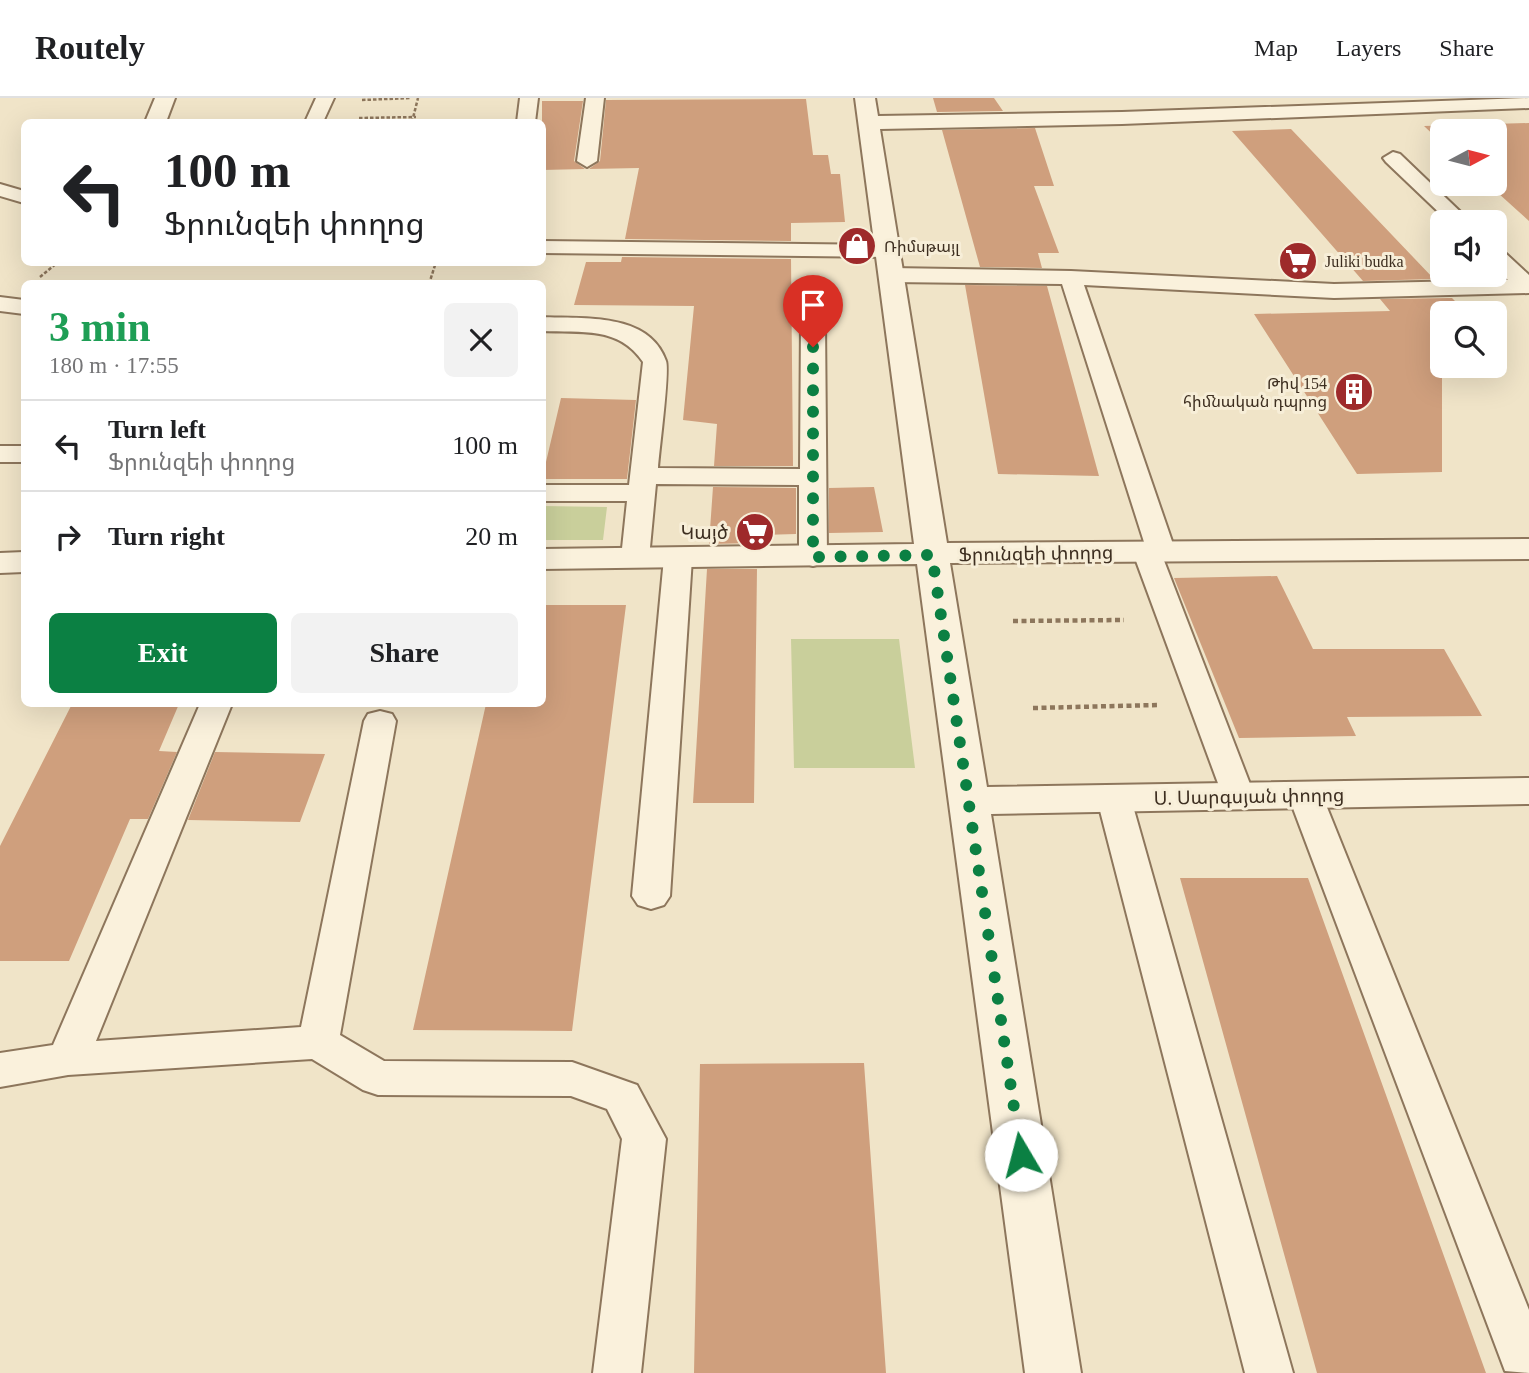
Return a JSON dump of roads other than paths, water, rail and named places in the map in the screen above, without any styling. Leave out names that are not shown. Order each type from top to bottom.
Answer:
[{"type":"street","points":[[157,119],[165,98]]},
{"type":"street","points":[[1053,1373],[867,110],[1122,118],[1529,102]]},
{"type":"street","name":"Ֆրունզեի փողոց","points":[[546,559],[1153,550],[1529,549]]},
{"type":"street","points":[[0,563],[21,562]]},
{"type":"street","name":"Ս. Սարգսյան փողոց","points":[[969,801],[1529,791]]},
{"type":"lane","points":[[315,119],[325,98]]},
{"type":"lane","points":[[526,119],[529,98]]},
{"type":"lane","points":[[587,161],[595,98]]},
{"type":"lane","points":[[1393,158],[1448,210]]},
{"type":"lane","points":[[0,190],[21,196]]},
{"type":"lane","points":[[546,247],[889,263],[1071,278],[1334,291],[1528,286]]},
{"type":"lane","points":[[1507,267],[1528,286]]},
{"type":"lane","points":[[1071,278],[1172,620],[1238,797]]},
{"type":"lane","points":[[0,304],[21,307]]},
{"type":"lane","points":[[813,321],[813,557]]},
{"type":"lane","points":[[546,324],[615,328],[641,341],[655,362],[635,558]]},
{"type":"lane","points":[[0,454],[21,454]]},
{"type":"lane","points":[[546,493],[643,484],[813,477]]},
{"type":"lane","points":[[651,896],[678,558]]},
{"type":"lane","points":[[68,1059],[215,707]]},
{"type":"lane","points":[[318,1042],[380,721]]},
{"type":"lane","points":[[1305,795],[1529,1371]]},
{"type":"lane","points":[[1114,799],[1269,1373]]},
{"type":"lane","points":[[0,1070],[68,1059],[318,1042],[378,1078],[572,1079],[622,1097],[644,1139],[617,1373]]},
{"type":"place","name":"Ռիմսթայլ","points":[[857,246]]},
{"type":"place","name":"Juliki budka","points":[[1298,261]]},
{"type":"place","name":"Թիվ 154 հիմնական դպրոց","points":[[1354,392]]},
{"type":"place","name":"Կայծ","points":[[755,532]]}]
